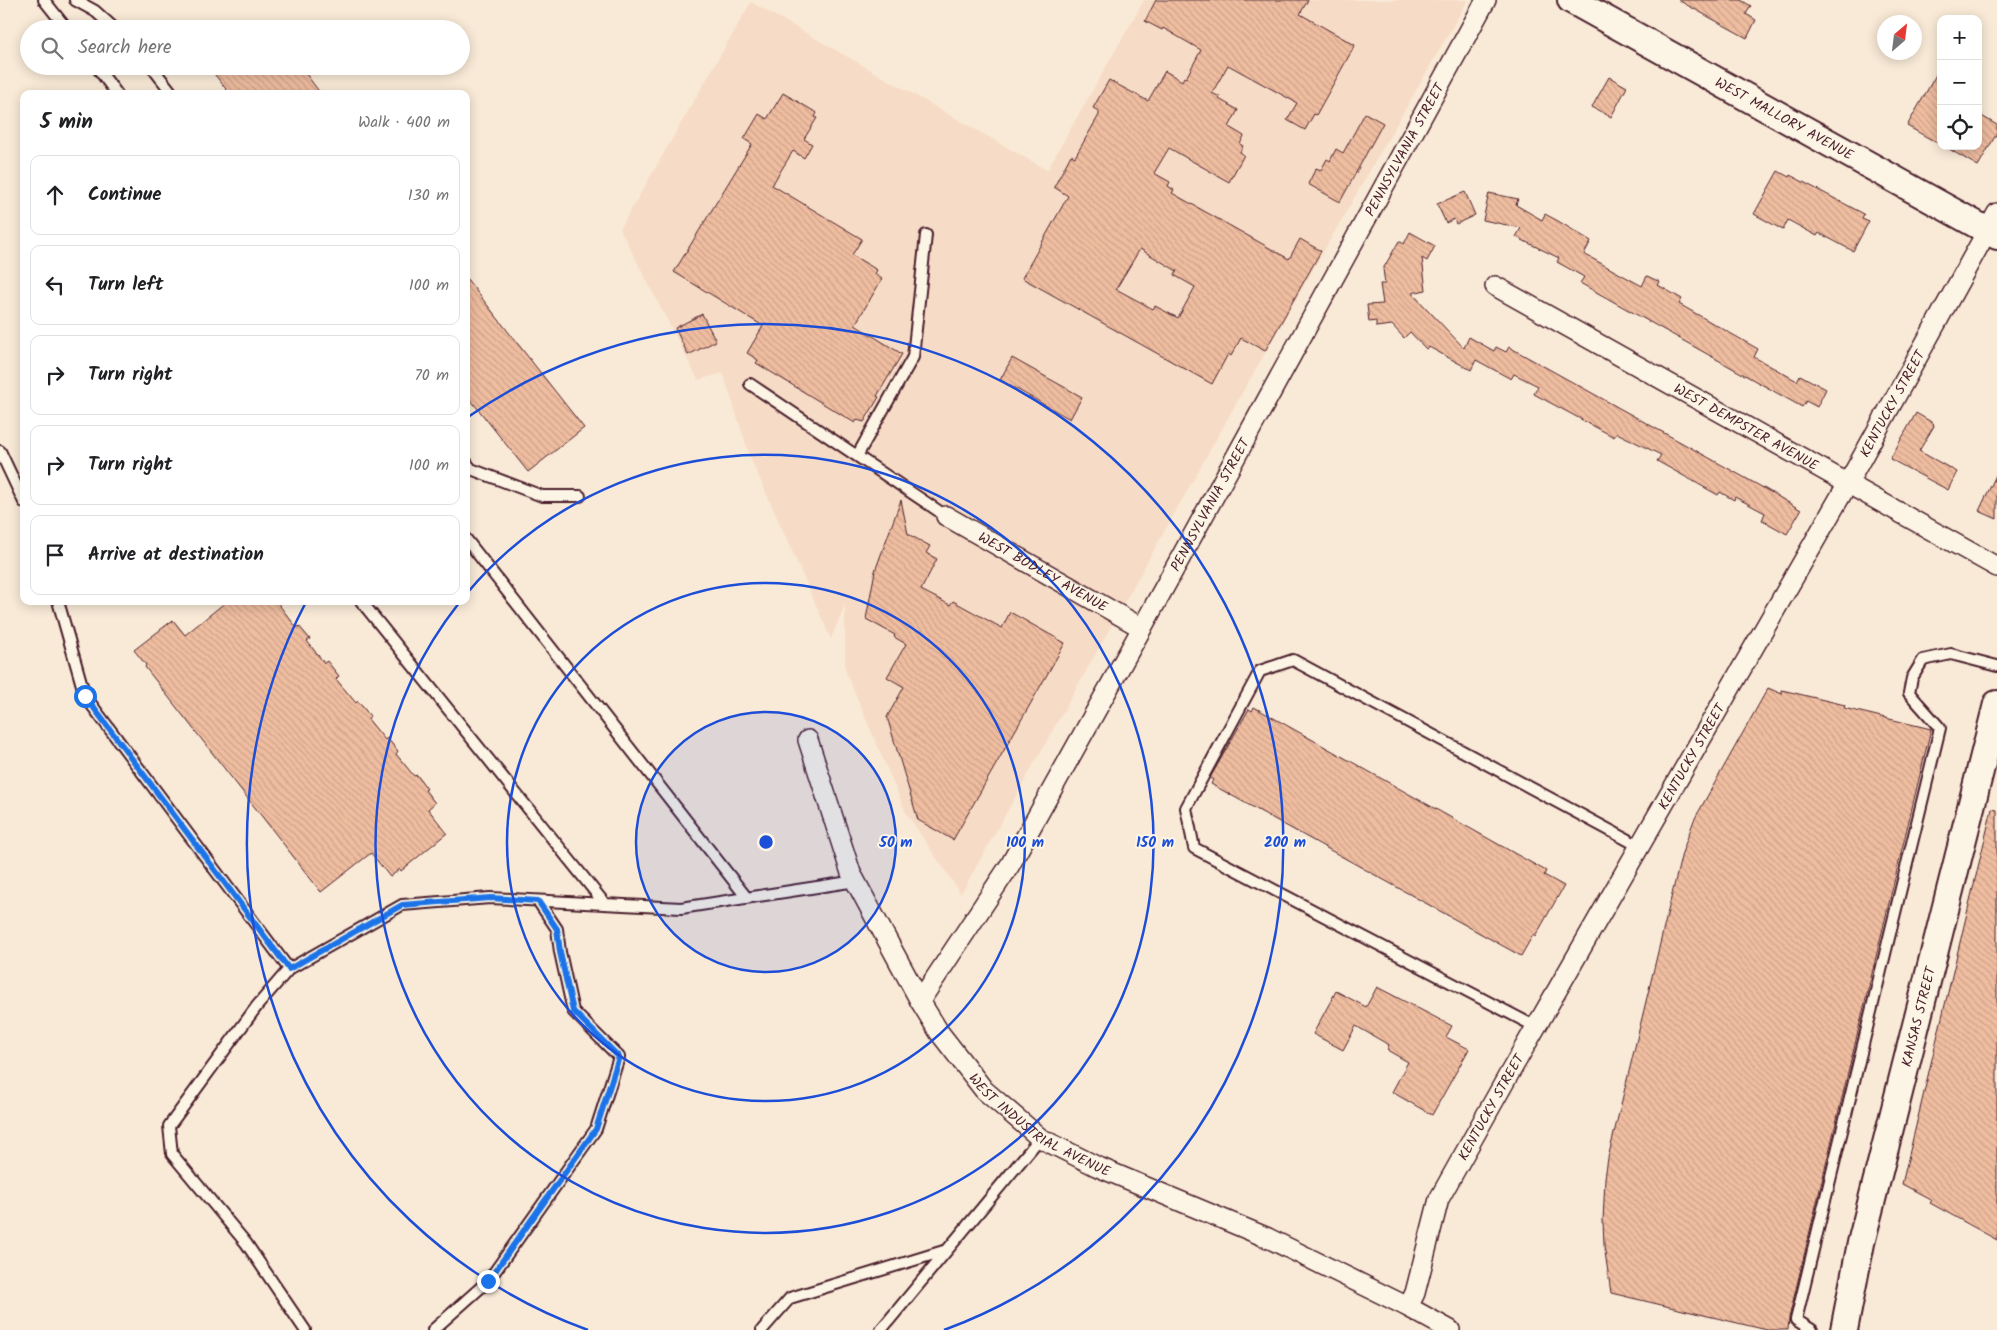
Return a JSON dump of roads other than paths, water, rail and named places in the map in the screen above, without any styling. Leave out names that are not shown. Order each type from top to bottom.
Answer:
[{"type":"street","name":"PENNSYLVANIA STREET","points":[[920,1001],[1010,865],[1486,0]]},
{"type":"street","name":"WEST MALLORY AVENUE","points":[[1571,0],[1994,227]]},
{"type":"street","name":"KENTUCKY STREET","points":[[1408,1307],[1415,1293],[1439,1199],[1536,1026],[1994,227]]},
{"type":"street","name":"WEST DEMPSTER AVENUE","points":[[1495,286],[1997,568]]},
{"type":"street","name":"WEST BODLEY AVENUE","points":[[946,516],[1142,628]]},
{"type":"street","name":"KANSAS STREET","points":[[1844,1330],[1861,1243],[1997,704]]},
{"type":"street","name":"WEST INDUSTRIAL AVENUE","points":[[808,740],[851,873],[920,1001],[939,1032],[984,1090],[1040,1138],[1096,1166],[1268,1238],[1408,1307],[1450,1330]]},
{"type":"lane","points":[[44,0],[60,20]]},
{"type":"lane","points":[[74,0],[95,11],[105,20]]},
{"type":"lane","points":[[103,75],[115,90]]},
{"type":"lane","points":[[158,75],[170,90]]},
{"type":"lane","points":[[857,456],[913,356],[926,235]]},
{"type":"lane","points":[[750,384],[946,516]]},
{"type":"lane","points":[[0,451],[20,494]]},
{"type":"lane","points":[[470,467],[542,496],[580,496]]},
{"type":"lane","points":[[470,544],[747,898]]},
{"type":"lane","points":[[59,605],[85,696],[289,969]]},
{"type":"lane","points":[[364,605],[605,904]]},
{"type":"lane","points":[[1812,1330],[1796,1320],[1940,728],[1909,693],[1912,678],[1923,660],[1951,654],[1997,666]]},
{"type":"lane","points":[[1536,1026],[1194,848],[1186,808],[1260,671],[1293,660],[1639,846]]},
{"type":"lane","points":[[305,1330],[246,1243],[172,1154],[169,1126],[257,1006],[289,969],[402,905],[490,898],[681,908],[856,881]]},
{"type":"lane","points":[[433,1330],[488,1281],[596,1129],[619,1057],[573,1011],[557,929],[538,901]]},
{"type":"lane","points":[[881,1330],[1040,1138]]},
{"type":"lane","points":[[762,1330],[790,1298],[948,1250]]}]
